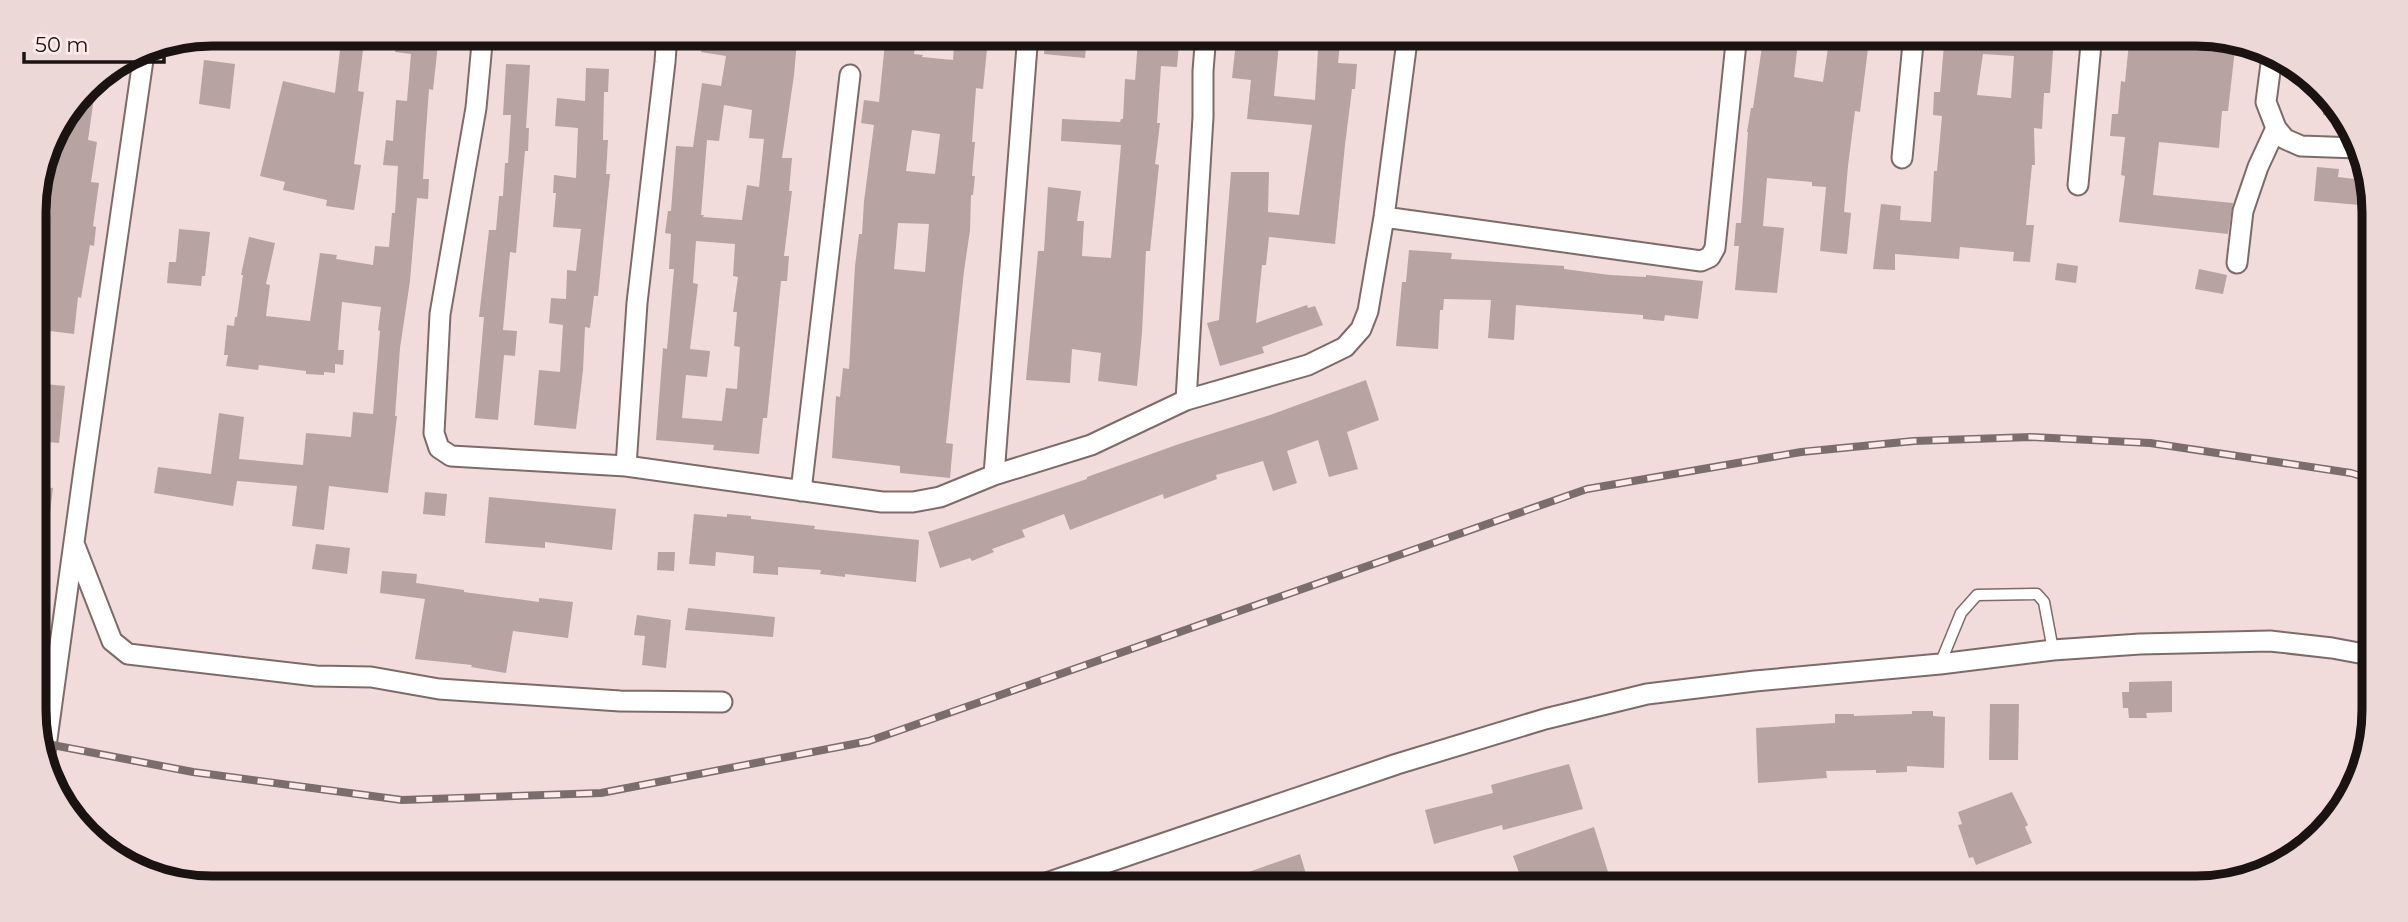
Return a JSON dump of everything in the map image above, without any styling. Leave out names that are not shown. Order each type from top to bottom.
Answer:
[{"type":"street","points":[[482,46],[476,108],[440,314],[434,433],[439,448],[452,456],[626,466],[882,502],[913,502],[940,497],[994,475],[1091,445],[1186,400],[1308,365],[1345,347],[1361,329],[1368,311],[1384,217],[1406,46]]},
{"type":"street","points":[[626,466],[637,303],[666,46]]},
{"type":"street","points":[[994,475],[1027,46]]},
{"type":"street","points":[[1186,400],[1205,46]]},
{"type":"street","points":[[1384,217],[1701,261],[1710,257],[1715,248],[1736,46]]},
{"type":"street","points":[[1902,158],[1913,46]]},
{"type":"street","points":[[2078,185],[2091,46]]},
{"type":"street","points":[[48,734],[143,61]]},
{"type":"street","points":[[2271,64],[2266,102],[2276,128],[2285,139],[2301,146],[2350,148]]},
{"type":"street","points":[[801,491],[850,75]]},
{"type":"street","points":[[2237,263],[2243,211],[2258,167],[2276,128]]},
{"type":"street","points":[[75,545],[112,640],[128,654],[316,676],[371,677],[439,689],[620,701],[722,702]]},
{"type":"street","points":[[1067,876],[1397,764],[1545,719],[1647,694],[2053,650],[2208,640],[2270,641],[2362,654]]},
{"type":"lane","points":[[1940,664],[1961,613],[1977,595],[2037,594],[2044,602],[2053,650]]},
{"type":"building","points":[[330,46],[363,46],[358,91],[364,92],[354,164],[361,165],[354,210],[326,206],[327,200],[283,190],[285,182],[260,176],[283,81],[335,93],[340,50],[330,49]]},
{"type":"building","points":[[396,46],[438,46],[433,90],[429,89],[425,144],[423,179],[429,179],[428,199],[417,198],[410,281],[400,348],[397,416],[388,493],[329,486],[324,530],[292,526],[297,486],[237,481],[233,506],[154,493],[158,467],[211,474],[219,413],[244,417],[239,459],[303,465],[306,433],[351,437],[353,412],[373,414],[381,307],[342,302],[338,350],[344,350],[343,365],[335,364],[335,373],[306,374],[306,371],[259,365],[258,370],[226,366],[228,355],[224,355],[227,325],[234,326],[237,317],[241,275],[249,237],[275,243],[266,284],[270,285],[266,316],[310,321],[320,253],[337,255],[336,259],[373,265],[375,246],[389,247],[392,213],[395,213],[398,166],[383,165],[386,140],[393,141],[396,100],[407,101],[411,54],[395,52]]},
{"type":"building","points":[[702,46],[797,46],[782,158],[792,158],[789,191],[792,191],[784,256],[789,256],[787,281],[781,281],[767,418],[763,418],[759,454],[713,450],[714,445],[656,440],[663,348],[667,349],[674,269],[669,269],[671,234],[665,233],[668,211],[671,211],[676,146],[693,147],[702,83],[721,86],[726,56],[701,52]],"holes":[[[724,105],[752,110],[749,138],[764,139],[759,187],[747,185],[742,220],[703,217],[704,215],[701,215],[707,140],[719,141]],[[696,241],[735,244],[733,276],[738,277],[733,312],[737,312],[734,346],[740,347],[737,389],[726,388],[722,421],[682,418],[686,375],[707,377],[710,351],[690,349],[698,284],[693,283]]]},
{"type":"building","points":[[885,46],[915,46],[914,54],[923,55],[922,57],[953,60],[954,46],[998,46],[998,50],[987,49],[983,89],[976,88],[972,142],[975,142],[972,176],[975,176],[946,443],[953,444],[950,478],[900,473],[900,466],[832,458],[836,396],[840,397],[843,368],[849,369],[855,266],[859,234],[862,234],[874,125],[861,123],[864,100],[879,102]],"holes":[[[912,130],[940,134],[935,174],[906,171]],[[898,223],[929,224],[925,272],[894,269]]]},
{"type":"building","points":[[1045,46],[1086,46],[1085,58],[1044,54]]},
{"type":"building","points":[[1138,46],[1179,46],[1177,67],[1161,66],[1157,123],[1160,123],[1155,164],[1159,165],[1150,251],[1146,251],[1137,386],[1098,381],[1101,353],[1072,349],[1070,383],[1026,380],[1038,251],[1044,251],[1048,187],[1081,191],[1077,221],[1084,221],[1082,256],[1111,258],[1121,145],[1061,141],[1062,119],[1120,122],[1123,119],[1125,79],[1135,80]]},
{"type":"building","points":[[1236,46],[1279,46],[1274,96],[1315,100],[1318,46],[1340,46],[1338,63],[1357,64],[1335,244],[1269,237],[1266,265],[1262,265],[1256,323],[1307,305],[1308,308],[1315,306],[1323,325],[1262,347],[1264,353],[1220,366],[1207,323],[1219,320],[1231,172],[1269,172],[1268,212],[1299,215],[1312,125],[1247,119],[1251,80],[1232,78]]},
{"type":"building","points":[[1762,46],[1798,46],[1794,77],[1823,82],[1828,48],[1868,46],[1860,112],[1855,111],[1848,166],[1844,212],[1851,213],[1847,254],[1820,251],[1826,187],[1812,186],[1812,182],[1767,178],[1763,226],[1784,228],[1777,293],[1735,290],[1739,246],[1734,246],[1736,223],[1741,223],[1747,132]]},
{"type":"building","points":[[1944,46],[2053,46],[2050,93],[2044,93],[2042,129],[2034,128],[2035,165],[2032,165],[2026,225],[2034,225],[2030,262],[2013,261],[2014,252],[1960,247],[1959,259],[1895,254],[1895,270],[1873,269],[1881,204],[1901,206],[1900,220],[1931,222],[1934,171],[1937,171],[1942,116],[1933,115],[1934,92],[1940,92]],"holes":[[[1983,54],[2014,56],[2011,98],[1977,95]]]},
{"type":"building","points":[[2129,46],[2207,46],[2235,50],[2228,111],[2222,111],[2219,148],[2159,142],[2153,195],[2233,203],[2228,234],[2119,222],[2125,176],[2121,175],[2125,137],[2110,136],[2112,114],[2118,114],[2121,81],[2125,82]]},
{"type":"building","points":[[204,60],[235,64],[230,109],[199,104]]},
{"type":"building","points":[[506,64],[530,65],[526,128],[529,128],[516,253],[510,252],[503,330],[517,331],[515,356],[504,355],[498,420],[475,418],[484,317],[479,317],[489,230],[496,230],[499,196],[503,196],[505,163],[508,163],[511,115],[503,115]]},
{"type":"building","points":[[586,68],[609,69],[608,92],[604,92],[603,140],[608,140],[606,174],[610,174],[598,296],[594,296],[590,328],[585,327],[576,429],[534,425],[539,370],[560,372],[563,325],[549,323],[551,298],[566,299],[567,270],[576,271],[581,229],[553,227],[556,193],[553,193],[554,175],[576,178],[578,128],[555,126],[557,98],[585,101]]},
{"type":"building","points":[[95,94],[88,140],[97,142],[91,182],[99,183],[93,226],[96,227],[94,246],[90,245],[81,298],[78,297],[74,334],[46,330],[46,248],[51,209],[47,208],[58,148],[74,119]]},
{"type":"building","points":[[2324,106],[2331,116],[2323,115]]},
{"type":"building","points":[[2317,167],[2339,169],[2338,177],[2359,180],[2360,205],[2314,201]]},
{"type":"building","points":[[179,229],[210,232],[205,276],[202,276],[201,286],[167,283],[169,262],[176,262]]},
{"type":"building","points":[[1409,250],[1452,253],[1451,259],[1564,266],[1564,269],[1610,275],[1646,275],[1703,281],[1698,319],[1665,315],[1664,321],[1643,319],[1643,315],[1516,305],[1514,340],[1488,338],[1491,300],[1444,299],[1443,310],[1440,310],[1438,349],[1396,346],[1402,282],[1406,282]]},
{"type":"building","points":[[2057,263],[2078,266],[2076,283],[2055,280]]},
{"type":"building","points":[[2199,269],[2227,275],[2223,294],[2195,289]]},
{"type":"building","points":[[1366,380],[1379,420],[1347,432],[1358,469],[1329,477],[1318,440],[1287,451],[1297,483],[1273,491],[1263,461],[1216,475],[1217,479],[1164,499],[1163,494],[1070,530],[1064,514],[1022,530],[1025,537],[992,549],[994,552],[972,561],[970,558],[940,568],[928,532]]},
{"type":"building","points":[[46,384],[65,386],[59,443],[46,442]]},
{"type":"building","points":[[46,487],[53,488],[46,546]]},
{"type":"building","points":[[425,492],[447,494],[445,516],[423,514]]},
{"type":"building","points":[[489,497],[616,509],[612,550],[545,542],[545,548],[485,543]]},
{"type":"building","points":[[694,514],[751,516],[751,519],[815,526],[814,529],[919,540],[916,582],[845,574],[845,577],[820,574],[821,570],[778,567],[778,575],[753,573],[754,556],[716,552],[715,566],[689,564]]},
{"type":"building","points":[[316,544],[350,548],[347,574],[312,569]]},
{"type":"building","points":[[658,552],[675,552],[674,571],[657,570]]},
{"type":"building","points":[[382,571],[417,574],[416,583],[464,592],[539,602],[539,598],[573,602],[568,638],[513,631],[506,673],[471,667],[472,665],[415,659],[425,599],[380,593]]},
{"type":"building","points":[[688,608],[775,617],[773,637],[685,630]]},
{"type":"building","points":[[637,615],[671,620],[666,668],[642,665],[645,636],[634,635]]},
{"type":"building","points":[[2172,681],[2172,712],[2146,713],[2147,718],[2129,718],[2128,708],[2123,708],[2122,692],[2129,692],[2129,682]]},
{"type":"building","points":[[1990,704],[2019,704],[2018,760],[1989,760]]},
{"type":"building","points":[[1912,711],[1933,711],[1933,716],[1945,717],[1944,768],[1907,766],[1907,772],[1876,773],[1876,770],[1826,771],[1827,778],[1758,783],[1756,728],[1835,723],[1835,714],[1912,714]]},
{"type":"building","points":[[1569,764],[1583,809],[1503,830],[1502,825],[1434,844],[1425,810],[1493,793],[1491,785]]},
{"type":"building","points":[[2012,792],[2028,825],[2025,827],[2032,843],[1976,865],[1973,857],[1969,858],[1958,825],[1962,824],[1958,812]]},
{"type":"building","points":[[1594,827],[1609,875],[1520,876],[1513,856]]},
{"type":"building","points":[[1300,854],[1307,876],[1237,876]]},
{"type":"railway","points":[[49,744],[193,772],[402,800],[601,793],[869,741],[1587,489],[1801,452],[1914,441],[2031,437],[2150,443],[2362,476]]}]
